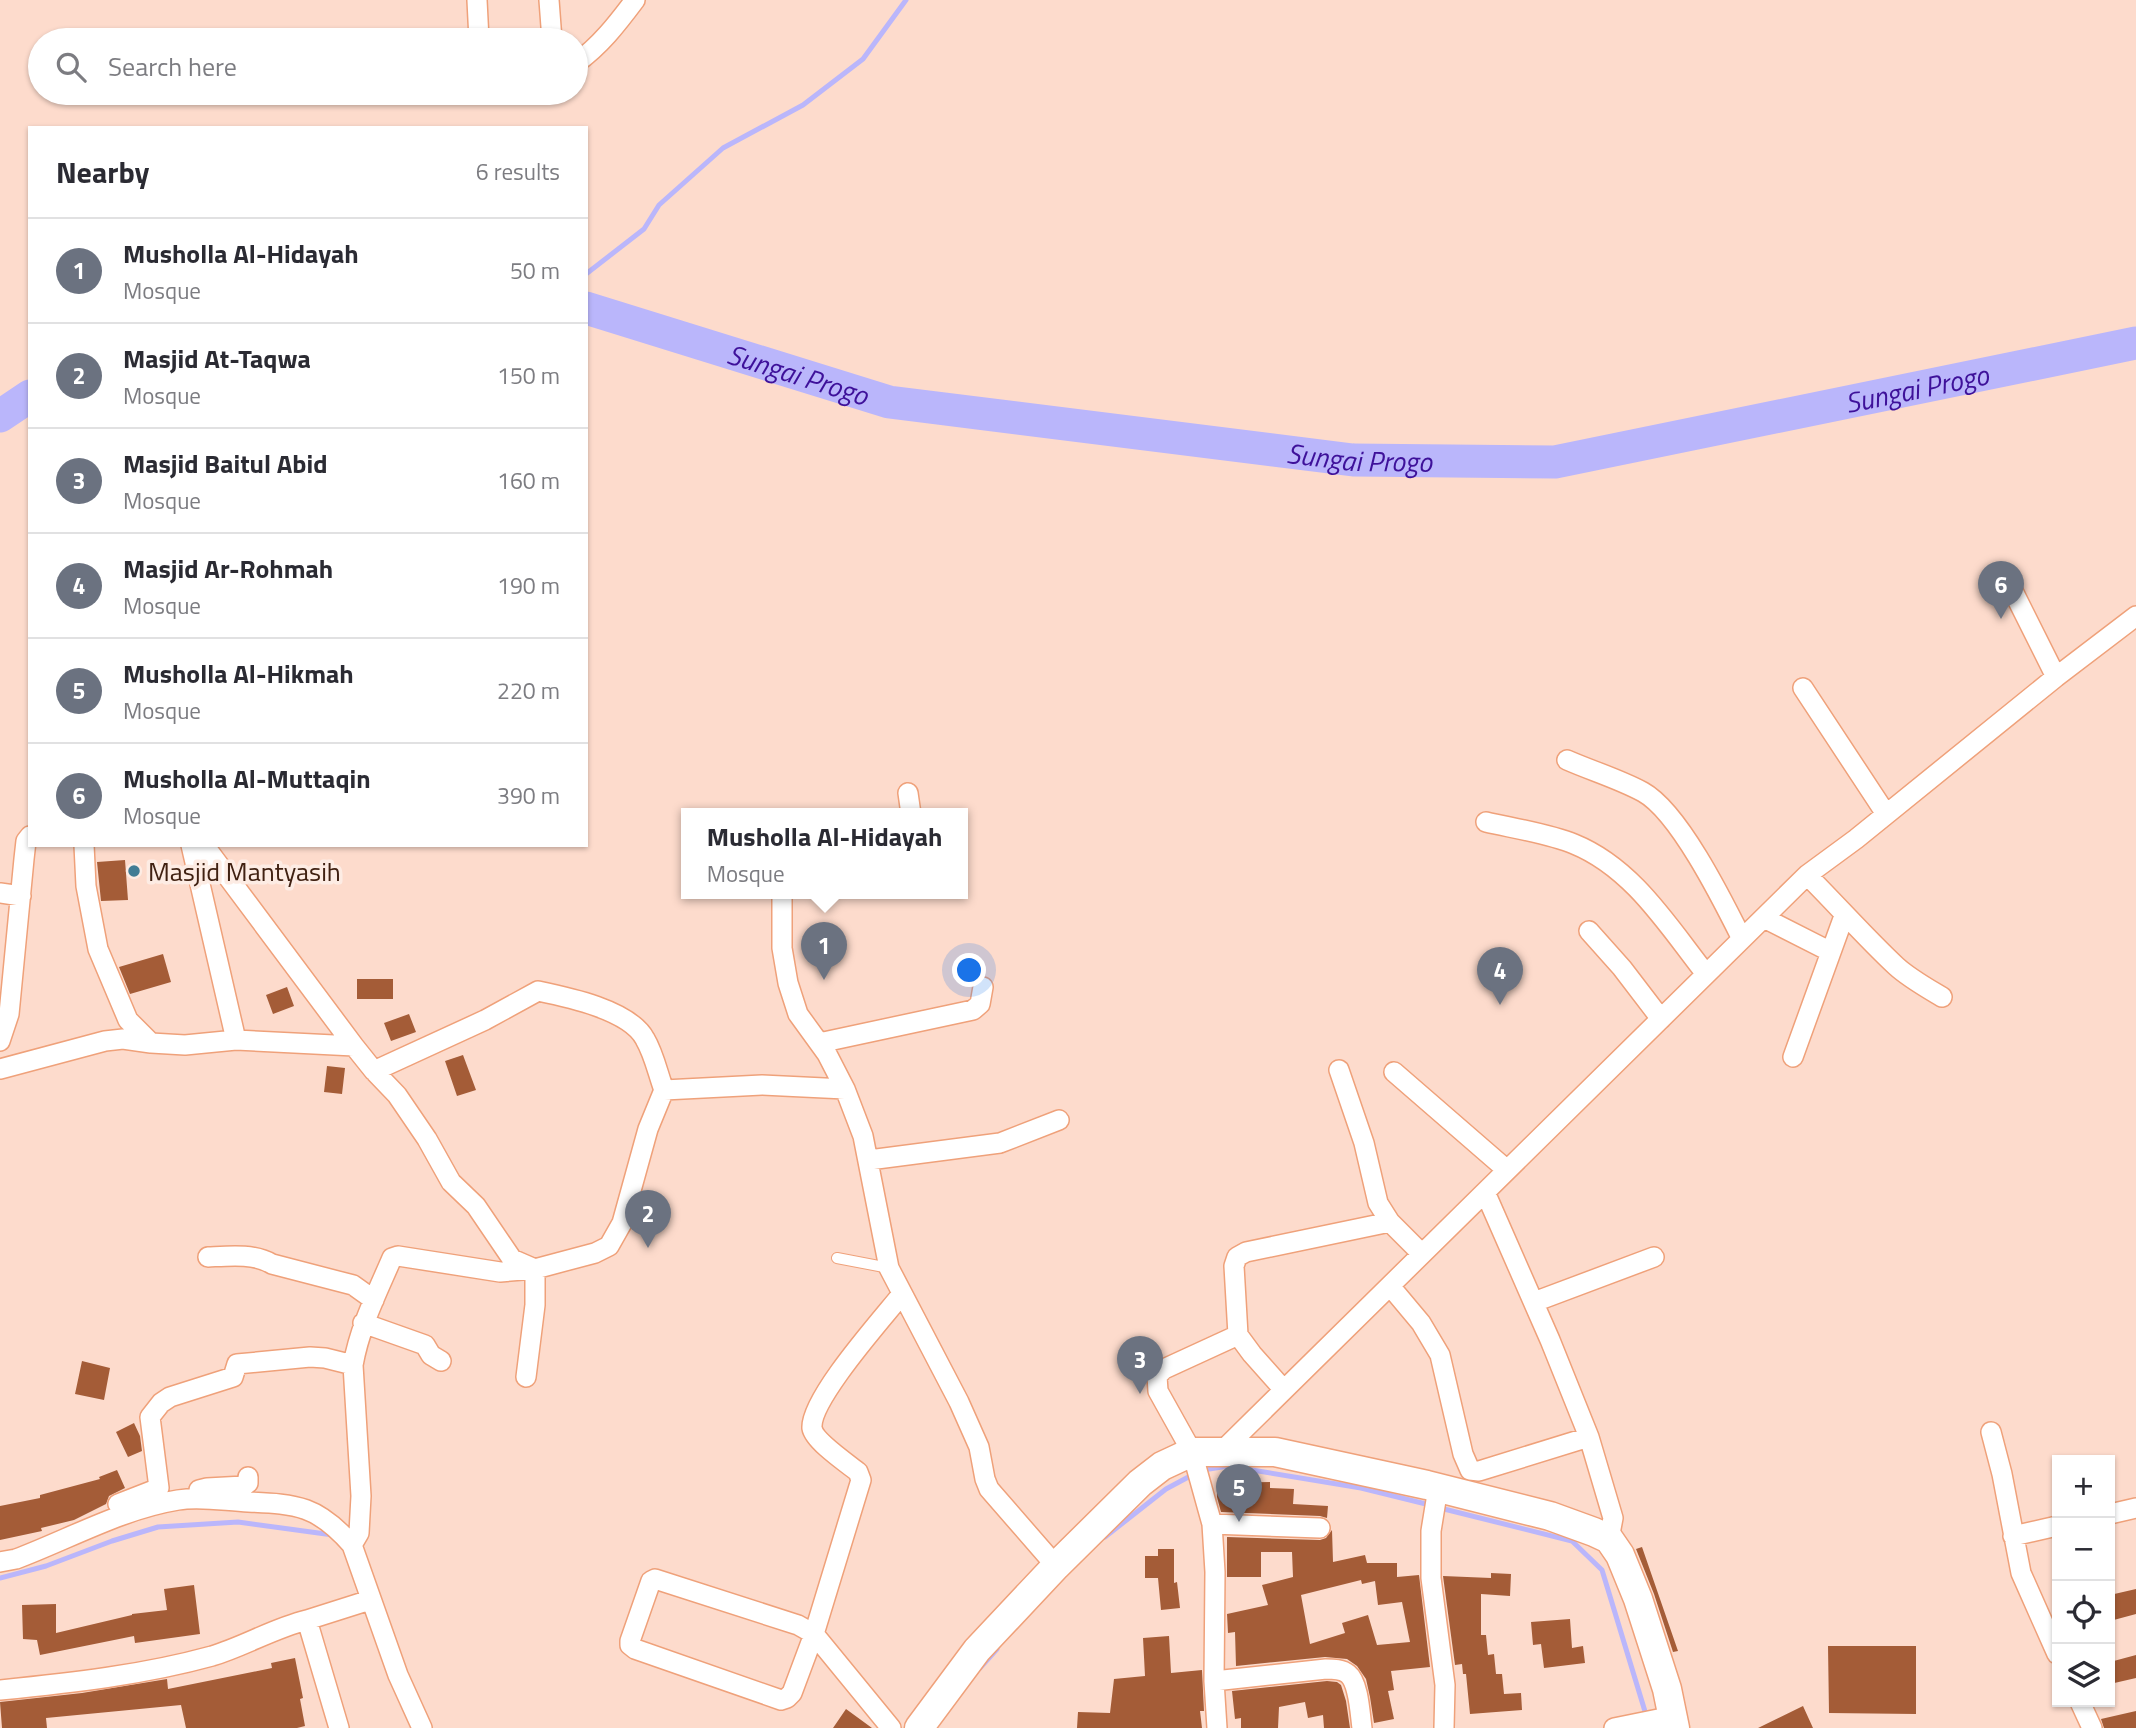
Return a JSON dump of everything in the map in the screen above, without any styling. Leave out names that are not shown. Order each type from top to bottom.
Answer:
[{"type":"main road","points":[[919,1728],[977,1650],[1056,1566],[1140,1483],[1162,1466],[1202,1455],[1275,1452],[1437,1495],[1550,1516],[1608,1539],[1628,1572],[1667,1689],[1665,1721]]},
{"type":"street","points":[[477,0],[478,28]]},
{"type":"street","points":[[549,0],[551,28]]},
{"type":"street","points":[[588,54],[604,40],[635,0]]},
{"type":"street","points":[[2007,579],[2056,677]]},
{"type":"street","points":[[1202,1455],[1284,1390],[1807,875],[2136,616]]},
{"type":"street","points":[[1803,688],[1886,814]]},
{"type":"street","points":[[1567,761],[1644,793],[1669,814],[1722,899],[1742,939]]},
{"type":"street","points":[[908,793],[910,808]]},
{"type":"street","points":[[1486,822],[1572,843],[1600,856],[1646,896],[1706,974]]},
{"type":"street","points":[[1,1037],[9,1014],[6,993],[28,838]]},
{"type":"street","points":[[84,847],[86,886],[98,950],[128,1020],[151,1043]]},
{"type":"street","points":[[191,847],[236,1040]]},
{"type":"street","points":[[205,847],[354,1046],[397,1095],[452,1182],[476,1206],[512,1259],[535,1269]]},
{"type":"street","points":[[1807,875],[1844,916],[1898,968],[1942,997]]},
{"type":"street","points":[[0,893],[20,895]]},
{"type":"street","points":[[782,899],[782,948],[788,983],[798,1014],[819,1043],[845,1089],[863,1136],[889,1268],[959,1402],[979,1447],[989,1489],[1056,1566]]},
{"type":"street","points":[[1793,1057],[1844,916]]},
{"type":"street","points":[[1764,918],[1831,952]]},
{"type":"street","points":[[1589,931],[1622,968],[1661,1019]]},
{"type":"street","points":[[819,1043],[973,1010],[980,1004],[983,987]]},
{"type":"street","points":[[352,1545],[359,1533],[361,1496],[354,1365],[363,1324],[392,1258],[398,1256],[500,1272],[535,1269],[595,1254],[609,1246],[622,1223],[648,1129],[664,1090],[645,1037],[625,1019],[579,999],[538,991],[485,1020],[374,1071]]},
{"type":"street","points":[[0,1069],[105,1041],[123,1039],[185,1045],[236,1040],[354,1046]]},
{"type":"street","points":[[1339,1070],[1364,1143],[1378,1203],[1390,1222],[1422,1254]]},
{"type":"street","points":[[1394,1072],[1507,1170]]},
{"type":"street","points":[[664,1090],[762,1085],[845,1089]]},
{"type":"street","points":[[869,1160],[1000,1143],[1059,1120]]},
{"type":"street","points":[[1485,1192],[1534,1302],[1588,1437],[1613,1518],[1608,1539]]},
{"type":"street","points":[[1284,1390],[1238,1335],[1234,1266],[1237,1257],[1246,1252],[1390,1222]]},
{"type":"street","points":[[208,1257],[264,1259],[272,1264],[352,1285],[374,1300]]},
{"type":"street","points":[[1534,1302],[1654,1257]]},
{"type":"street","points":[[527,1377],[535,1305],[535,1269]]},
{"type":"street","points":[[1390,1286],[1421,1323],[1440,1355],[1462,1454],[1470,1470],[1479,1471],[1588,1437]]},
{"type":"street","points":[[891,1728],[814,1634],[798,1625],[654,1579],[630,1640],[630,1645],[781,1700],[792,1693],[814,1634],[861,1480],[859,1472],[816,1438],[812,1429],[815,1414],[839,1372],[902,1294]]},
{"type":"street","points":[[363,1324],[425,1345],[431,1355],[441,1361]]},
{"type":"street","points":[[1217,1728],[1214,1681],[1215,1572],[1212,1524],[1201,1481],[1202,1455],[1158,1391],[1157,1376],[1164,1369],[1238,1335]]},
{"type":"street","points":[[0,1550],[28,1542],[159,1488],[150,1417],[161,1403],[170,1397],[233,1377],[237,1364],[310,1357],[354,1365]]},
{"type":"street","points":[[1992,1432],[2021,1573],[2053,1644]]},
{"type":"street","points":[[0,1562],[16,1559],[124,1515],[179,1500],[207,1488],[244,1486],[248,1483],[248,1477]]},
{"type":"street","points":[[1437,1495],[1431,1531],[1431,1578],[1446,1685],[1444,1728]]},
{"type":"street","points":[[179,1500],[255,1502],[306,1509],[323,1516],[337,1527],[352,1545],[366,1601],[422,1728]]},
{"type":"street","points":[[2115,1513],[2136,1508]]},
{"type":"street","points":[[1212,1524],[1320,1528]]},
{"type":"street","points":[[2013,1536],[2052,1527]]},
{"type":"street","points":[[0,1690],[161,1668],[240,1647],[291,1624],[366,1601]]},
{"type":"street","points":[[307,1620],[339,1728]]},
{"type":"street","points":[[1214,1681],[1326,1669],[1340,1670],[1349,1674],[1355,1684],[1362,1728]]},
{"type":"street","points":[[2082,1707],[2092,1728]]},
{"type":"street","points":[[1614,1728],[1665,1721]]},
{"type":"lane","points":[[837,1258],[889,1268]]},
{"type":"building","points":[[125,860],[128,900],[101,901],[97,862]]},
{"type":"building","points":[[163,954],[171,982],[130,994],[119,967]]},
{"type":"building","points":[[357,979],[393,979],[393,999],[357,999]]},
{"type":"building","points":[[287,987],[294,1006],[273,1014],[266,995]]},
{"type":"building","points":[[409,1014],[416,1032],[391,1041],[384,1023]]},
{"type":"building","points":[[463,1055],[476,1090],[457,1096],[445,1061]]},
{"type":"building","points":[[327,1066],[345,1068],[342,1094],[324,1092]]},
{"type":"building","points":[[82,1361],[110,1368],[104,1400],[75,1394]]},
{"type":"building","points":[[134,1423],[140,1436],[142,1451],[128,1457],[116,1432]]},
{"type":"building","points":[[117,1470],[125,1488],[109,1496],[106,1504],[74,1520],[41,1528],[42,1531],[0,1540],[0,1506],[40,1498],[40,1495],[100,1479],[99,1477]]},
{"type":"building","points":[[1270,1482],[1270,1488],[1294,1489],[1293,1504],[1328,1506],[1327,1518],[1221,1512],[1217,1483]]},
{"type":"building","points":[[1332,1530],[1333,1562],[1365,1555],[1367,1563],[1397,1563],[1397,1577],[1419,1575],[1430,1667],[1391,1671],[1394,1690],[1388,1691],[1394,1719],[1374,1723],[1366,1679],[1357,1666],[1347,1659],[1325,1657],[1236,1666],[1235,1632],[1228,1633],[1227,1614],[1268,1605],[1262,1585],[1293,1577],[1292,1552],[1261,1552],[1261,1577],[1227,1577],[1227,1537],[1326,1538]],"holes":[[[1361,1580],[1362,1584],[1375,1581],[1378,1605],[1402,1602],[1410,1642],[1377,1645],[1368,1615],[1342,1623],[1345,1633],[1310,1644],[1301,1595]]]},
{"type":"building","points":[[1642,1547],[1678,1651],[1673,1652],[1636,1549]]},
{"type":"building","points":[[1158,1549],[1174,1549],[1174,1583],[1177,1582],[1180,1608],[1161,1610],[1158,1578],[1145,1578],[1145,1556],[1158,1556]]},
{"type":"building","points":[[1491,1573],[1511,1574],[1510,1596],[1481,1594],[1481,1635],[1486,1635],[1488,1655],[1494,1654],[1496,1674],[1502,1674],[1504,1694],[1521,1693],[1522,1710],[1470,1714],[1466,1674],[1463,1674],[1462,1664],[1455,1665],[1443,1576],[1491,1578]]},
{"type":"building","points":[[194,1585],[200,1634],[135,1643],[134,1636],[40,1655],[37,1640],[23,1639],[22,1605],[56,1604],[56,1633],[132,1614],[167,1610],[164,1589]]},
{"type":"building","points":[[2136,1589],[2136,1614],[2115,1620],[2115,1594]]},
{"type":"building","points":[[1570,1619],[1572,1648],[1583,1646],[1585,1663],[1544,1668],[1541,1644],[1533,1645],[1531,1622]]},
{"type":"building","points":[[1169,1636],[1171,1673],[1202,1670],[1202,1728],[1077,1728],[1078,1712],[1110,1713],[1114,1679],[1145,1676],[1143,1638]]},
{"type":"building","points":[[1828,1646],[1916,1646],[1916,1714],[1829,1713]]},
{"type":"building","points":[[2136,1655],[2136,1678],[2115,1683],[2115,1661]]},
{"type":"building","points":[[295,1658],[305,1726],[297,1728],[186,1728],[181,1705],[46,1718],[47,1728],[2,1728],[0,1702],[82,1693],[167,1679],[168,1689],[272,1668],[271,1663]]},
{"type":"building","points":[[1327,1681],[1341,1685],[1350,1728],[1324,1728],[1323,1715],[1308,1718],[1305,1702],[1279,1707],[1278,1728],[1241,1728],[1241,1718],[1235,1719],[1232,1691]]},
{"type":"building","points":[[1803,1706],[1813,1728],[1758,1728]]},
{"type":"building","points":[[846,1709],[872,1728],[833,1728]]},
{"type":"building","points":[[2136,1711],[2136,1728],[2104,1728],[2101,1719]]},
{"type":"waterway","points":[[588,272],[644,229],[659,205],[723,148],[803,105],[863,59],[906,0]]},
{"type":"waterway","name":"Sungai Progo","points":[[588,309],[889,402],[1353,460],[1555,462],[2136,343]]},
{"type":"waterway","name":"Sungai Progo","points":[[0,416],[28,397]]},
{"type":"waterway","points":[[1203,1470],[1228,1466],[1361,1488],[1430,1505]]},
{"type":"waterway","points":[[1105,1537],[1166,1489],[1194,1474]]},
{"type":"waterway","points":[[1440,1508],[1572,1541],[1602,1570],[1647,1718]]},
{"type":"waterway","points":[[0,1578],[46,1566],[158,1527],[238,1522],[333,1535]]},
{"type":"waterway","points":[[980,1668],[997,1649]]},
{"type":"place","name":"Musholla Al-Muttaqin","points":[[2001,619]]},
{"type":"place","name":"Masjid Mantyasih","points":[[134,871]]},
{"type":"place","name":"Musholla Al-Hidayah","points":[[824,980]]},
{"type":"place","name":"Masjid Ar-Rohmah","points":[[1500,1005]]},
{"type":"place","name":"Masjid At-Taqwa","points":[[648,1248]]},
{"type":"place","name":"Masjid Baitul Abid","points":[[1140,1394]]},
{"type":"place","name":"Musholla Al-Hikmah","points":[[1239,1522]]}]
